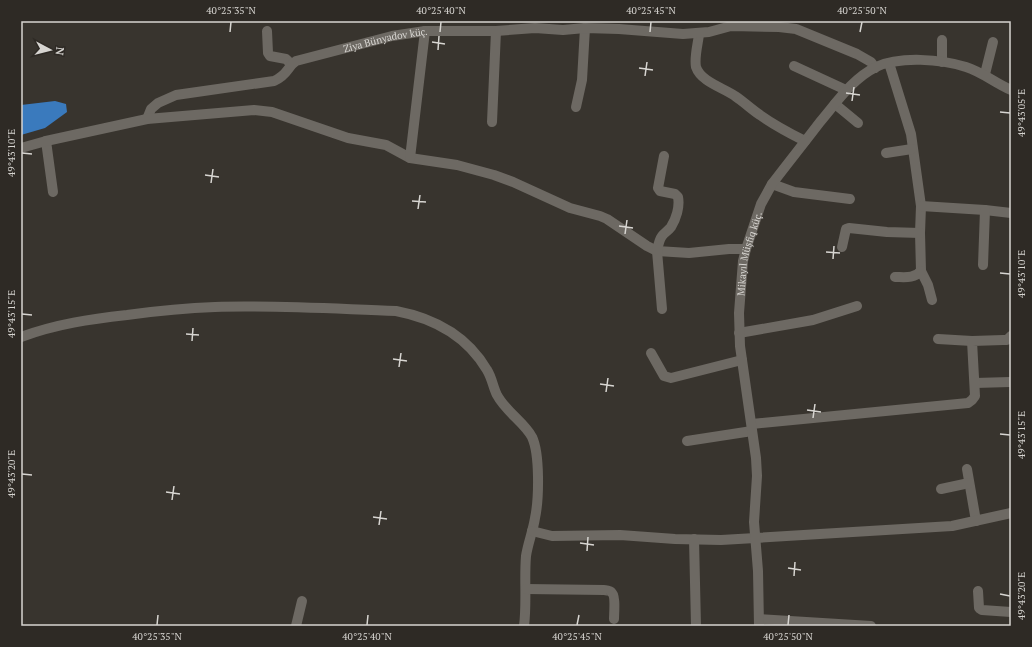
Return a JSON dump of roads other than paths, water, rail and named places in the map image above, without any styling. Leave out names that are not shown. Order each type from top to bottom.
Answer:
[{"type":"street","name":"Ziya Bünyadov küç.","points":[[291,64],[296,61],[392,36],[425,31],[496,31],[535,28],[563,30],[585,28],[699,34],[730,24],[780,24],[796,29],[866,58],[875,68]]},
{"type":"street","points":[[576,107],[582,80],[585,28]]},
{"type":"street","points":[[147,119],[150,109],[158,103],[176,95],[274,81],[283,77],[287,73],[291,64],[286,59],[270,56],[268,53],[267,31]]},
{"type":"street","points":[[410,158],[425,31]]},
{"type":"street","points":[[492,122],[496,31]]},
{"type":"street","points":[[699,34],[696,68],[701,75],[713,84],[735,95],[758,114],[776,126],[805,141]]},
{"type":"street","points":[[942,40],[942,62]]},
{"type":"street","points":[[984,74],[993,42]]},
{"type":"street","name":"Mikayıl Müşfiq küç.","points":[[760,622],[754,507],[757,476],[752,427],[742,360],[738,313],[743,261],[761,204],[772,184],[846,90],[875,68],[889,63],[907,60],[942,62],[964,66],[984,74],[1011,90]]},
{"type":"street","points":[[889,63],[908,123],[921,206],[921,271],[928,285],[932,300]]},
{"type":"street","points":[[794,66],[846,90]]},
{"type":"street","points":[[835,104],[858,123]]},
{"type":"street","points":[[21,148],[46,141],[147,119],[254,110],[272,112],[348,138],[386,145],[410,158],[457,165],[513,182],[570,208],[607,219],[657,251],[689,253],[746,249]]},
{"type":"street","points":[[46,141],[53,192]]},
{"type":"street","points":[[886,153],[912,149]]},
{"type":"street","points":[[662,309],[657,251],[662,235],[670,228],[676,217],[679,201],[678,197],[674,194],[660,191],[658,188],[664,156]]},
{"type":"street","points":[[772,184],[794,192],[850,199]]},
{"type":"street","points":[[921,206],[1011,213]]},
{"type":"street","points":[[983,265],[985,210]]},
{"type":"street","points":[[842,247],[844,233],[846,229],[849,228],[887,232],[920,233]]},
{"type":"street","points":[[895,277],[909,277],[917,275],[921,271]]},
{"type":"street","points":[[739,334],[813,320],[858,306]]},
{"type":"street","points":[[21,337],[52,326],[84,320],[170,310],[215,307],[396,311],[413,314],[443,326],[470,347],[479,358],[488,371],[501,402],[528,431],[537,456],[537,494],[535,518],[526,556],[524,626]]},
{"type":"street","points":[[938,339],[972,341],[1007,340],[1011,336]]},
{"type":"street","points":[[687,441],[752,427],[968,403],[975,396],[972,341]]},
{"type":"street","points":[[651,353],[664,376],[667,378],[742,360]]},
{"type":"street","points":[[975,383],[1010,382]]},
{"type":"street","points":[[966,469],[976,521]]},
{"type":"street","points":[[941,489],[969,483]]},
{"type":"street","points":[[532,532],[552,536],[620,534],[721,540],[952,526],[1011,513]]},
{"type":"street","points":[[694,539],[696,626]]},
{"type":"street","points":[[526,589],[604,590],[611,592],[615,602],[614,619]]},
{"type":"street","points":[[978,591],[979,608],[982,610],[1011,612]]},
{"type":"street","points":[[296,626],[302,601]]},
{"type":"street","points":[[760,622],[872,626]]},
{"type":"water","points":[[55,101],[66,104],[67,112],[45,128],[21,135],[21,105]]}]
